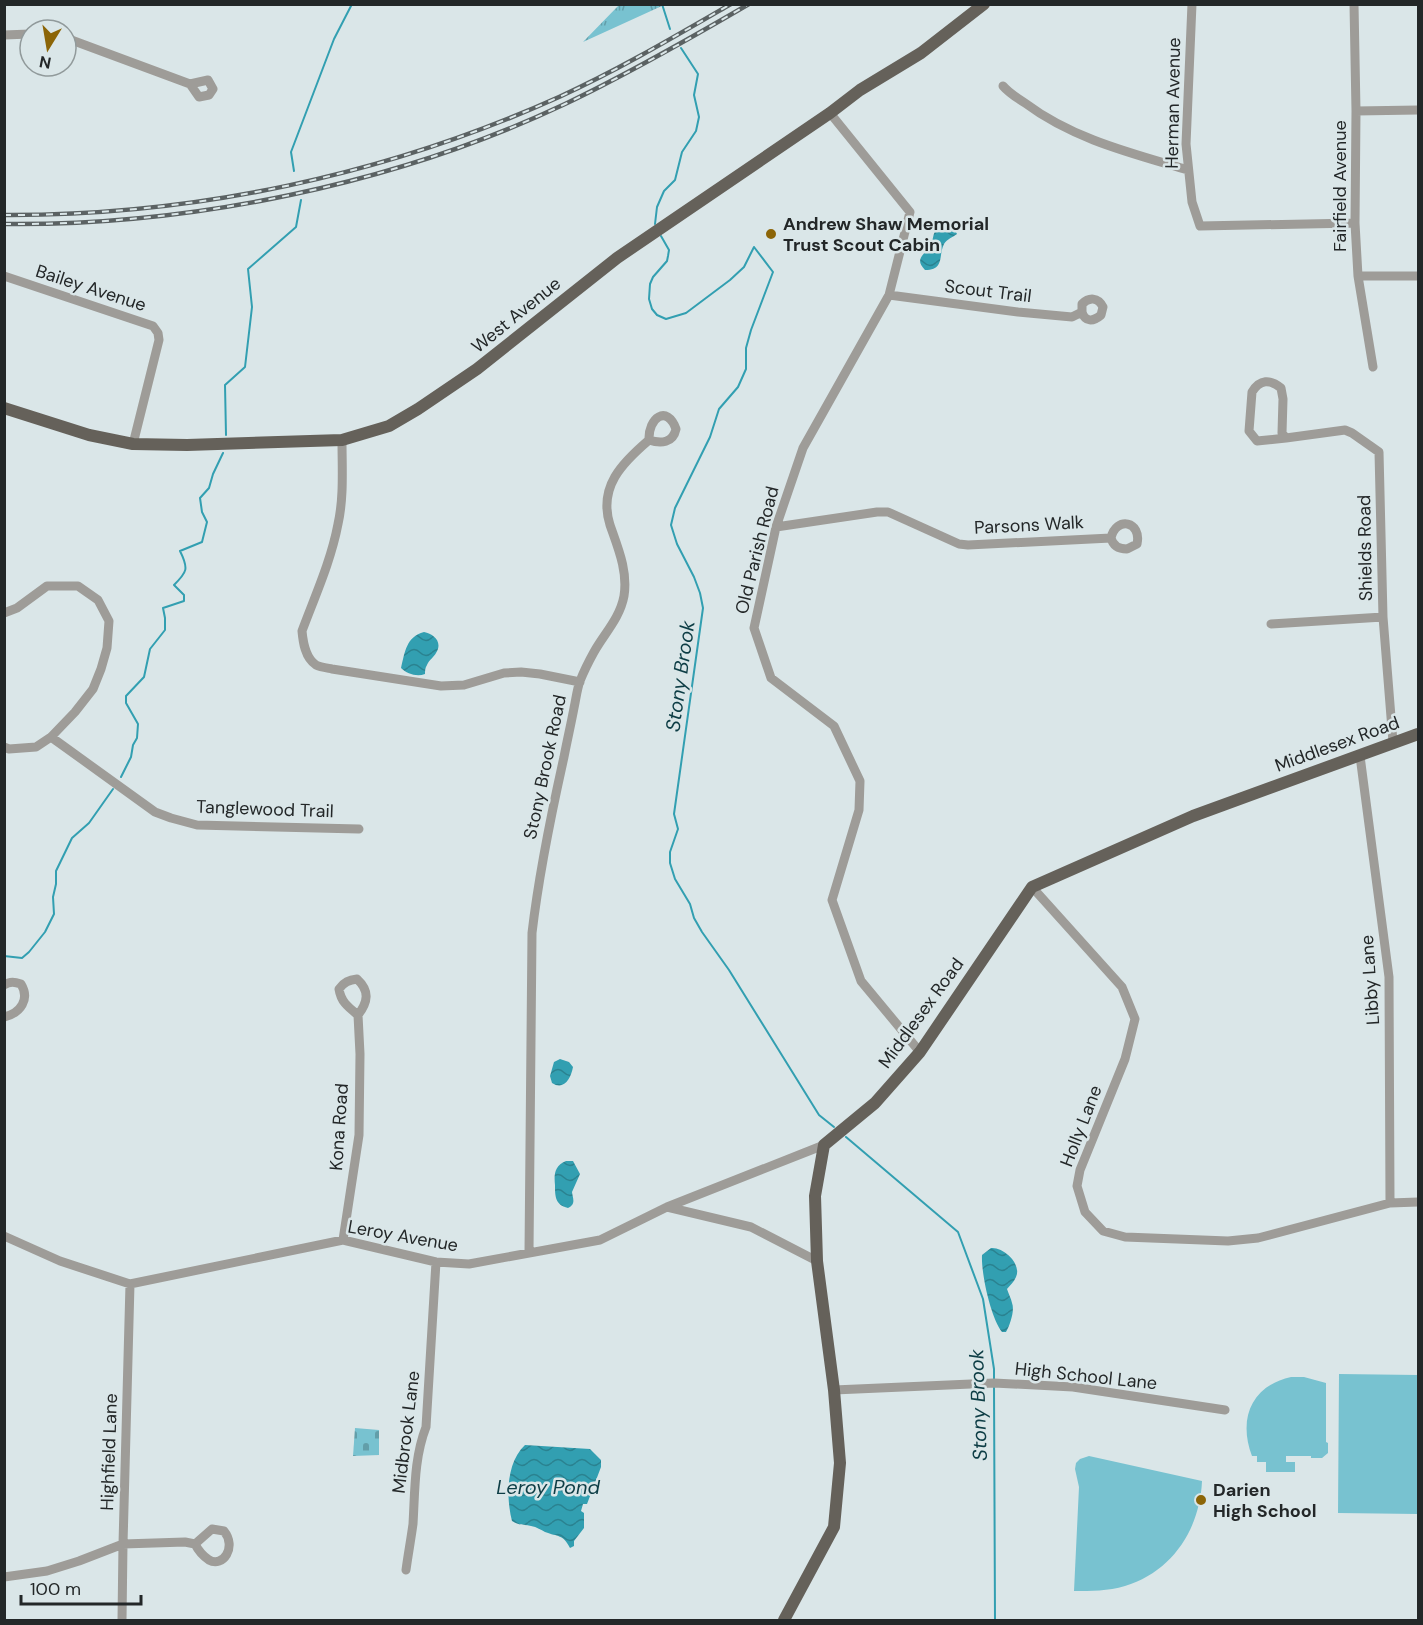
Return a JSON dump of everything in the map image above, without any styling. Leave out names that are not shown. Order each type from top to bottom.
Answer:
[{"type":"main road","name":"West Avenue","points":[[4,408],[89,435],[133,444],[187,446],[342,440],[389,426],[477,369],[617,258],[830,113],[860,90],[921,53],[984,4]]},
{"type":"main road","name":"Middlesex Road","points":[[824,1145],[875,1103],[920,1052],[1032,887],[1193,816],[1419,734]]},
{"type":"main road","points":[[784,1620],[834,1527],[840,1463],[834,1390],[817,1261],[815,1196],[824,1145]]},
{"type":"street","name":"Herman Avenue","points":[[1192,4],[1186,144],[1192,202],[1200,226],[1355,223]]},
{"type":"street","name":"Fairfield Avenue","points":[[1354,4],[1355,223],[1358,276],[1373,367]]},
{"type":"street","points":[[78,42],[190,84]]},
{"type":"street","points":[[1003,86],[1037,113],[1074,133],[1188,170]]},
{"type":"street","points":[[1356,111],[1419,110]]},
{"type":"street","name":"Old Parish Road","points":[[830,113],[910,213],[889,295],[803,448],[776,527],[754,628],[771,678],[834,726],[860,781],[859,810],[832,900],[861,981],[920,1052]]},
{"type":"street","name":"Bailey Avenue","points":[[4,276],[153,326],[159,333],[133,444]]},
{"type":"street","points":[[1358,276],[1419,276]]},
{"type":"street","name":"Scout Trail","points":[[889,295],[1072,317],[1082,312]]},
{"type":"street","name":"Shields Road","points":[[1286,438],[1282,433],[1284,399],[1281,388],[1269,381],[1261,382],[1252,392],[1249,432],[1257,441],[1286,438],[1345,430],[1379,452],[1383,617],[1393,742]]},
{"type":"street","name":"Stony Brook Road","points":[[342,440],[343,489],[339,524],[302,631],[308,656],[315,664],[332,669],[441,686],[464,685],[504,673],[521,672],[580,682],[537,888],[532,933],[529,1252]]},
{"type":"street","points":[[580,682],[593,653],[619,612],[624,597],[621,553],[609,524],[607,501],[609,489],[618,470],[649,440]]},
{"type":"street","name":"Parsons Walk","points":[[776,527],[878,512],[888,513],[959,544],[1112,538]]},
{"type":"street","points":[[4,613],[17,608],[46,586],[78,586],[98,600],[109,621],[107,648],[93,689],[51,737],[36,747],[9,749],[4,747]]},
{"type":"street","points":[[1271,624],[1383,617]]},
{"type":"street","name":"Tanglewood Trail","points":[[51,737],[155,812],[179,821],[197,825],[359,829]]},
{"type":"street","name":"Libby Lane","points":[[1360,756],[1389,977],[1390,1203]]},
{"type":"street","name":"Holly Lane","points":[[1032,887],[1122,987],[1135,1019],[1125,1059],[1080,1170],[1077,1186],[1085,1212],[1103,1231],[1125,1237],[1227,1241],[1258,1238],[1390,1203],[1419,1202]]},
{"type":"street","points":[[4,985],[8,982],[21,984],[26,996],[23,1005],[11,1016],[4,1017]]},
{"type":"street","name":"Kona Road","points":[[343,1240],[359,1135],[358,1015]]},
{"type":"street","name":"Leroy Avenue","points":[[4,1236],[60,1261],[130,1284],[343,1240],[436,1262],[469,1264],[600,1240],[667,1207],[824,1145]]},
{"type":"street","points":[[667,1207],[751,1227],[817,1261]]},
{"type":"street","name":"Midbrook Lane","points":[[405,1570],[412,1526],[420,1442],[426,1427],[436,1262]]},
{"type":"street","name":"Highfield Lane","points":[[122,1620],[130,1284]]},
{"type":"street","name":"High School Lane","points":[[834,1390],[994,1383],[1062,1387],[1226,1410]]},
{"type":"street","points":[[4,1577],[79,1562],[123,1544],[185,1542],[195,1544]]},
{"type":"green space","points":[[619,5],[664,5],[583,42]]},
{"type":"green space","points":[[1339,1374],[1418,1375],[1418,1514],[1338,1513]]},
{"type":"green space","points":[[1291,1377],[1304,1377],[1326,1383],[1328,1453],[1322,1458],[1286,1456],[1286,1462],[1295,1462],[1295,1472],[1266,1472],[1266,1462],[1257,1462],[1257,1456],[1252,1456],[1248,1442],[1248,1417],[1257,1396],[1277,1381]]},
{"type":"green space","points":[[355,1428],[379,1430],[379,1455],[353,1456]]},
{"type":"green space","points":[[1089,1456],[1202,1481],[1200,1499],[1189,1532],[1180,1546],[1157,1570],[1119,1588],[1074,1591],[1079,1487],[1075,1469],[1080,1459]]},
{"type":"water","points":[[947,225],[957,234],[944,244],[940,262],[936,268],[925,270],[920,263],[921,257],[930,246],[936,230]]},
{"type":"water","points":[[424,632],[436,639],[438,649],[426,666],[425,674],[406,672],[401,668],[407,646],[413,637]]},
{"type":"water","points":[[560,1059],[569,1062],[573,1067],[569,1079],[563,1084],[556,1085],[552,1083],[550,1076],[554,1062]]},
{"type":"water","points":[[566,1161],[573,1161],[580,1174],[572,1192],[573,1203],[568,1208],[560,1205],[555,1193],[557,1168]]},
{"type":"water","points":[[991,1248],[1001,1250],[1011,1257],[1017,1272],[1007,1289],[1013,1310],[1006,1332],[1002,1332],[994,1317],[985,1284],[982,1255]]},
{"type":"water","name":"Leroy Pond","points":[[525,1445],[590,1449],[601,1460],[601,1467],[587,1504],[583,1504],[581,1511],[584,1513],[584,1528],[574,1541],[574,1546],[570,1548],[560,1537],[512,1521],[509,1481],[514,1461]]},
{"type":"waterway","points":[[294,171],[291,152],[334,39],[352,4]]},
{"type":"waterway","name":"Stony Brook","points":[[662,4],[670,29]]},
{"type":"waterway","name":"Stony Brook","points":[[655,224],[657,207],[664,191],[675,180],[682,152],[696,131],[699,117],[694,95],[698,74],[681,48]]},
{"type":"waterway","points":[[226,435],[225,385],[245,367],[252,307],[248,269],[296,227],[301,200]]},
{"type":"waterway","name":"Stony Brook","points":[[661,236],[669,250],[668,256],[667,261],[653,277],[649,299],[657,315],[666,319],[686,313],[730,280],[744,267],[754,247],[773,272],[751,330],[746,348],[746,369],[738,387],[719,409],[710,437],[675,508],[671,525],[677,544],[694,577],[703,608],[674,814],[678,829],[670,852],[670,863],[675,879],[690,904],[694,918],[702,932],[729,970],[819,1115],[834,1127]]},
{"type":"waterway","points":[[121,777],[131,757],[137,738],[138,724],[126,703],[126,696],[144,677],[150,649],[165,630],[163,608],[184,601],[184,595],[174,585],[185,570],[185,562],[180,551],[202,542],[207,522],[202,512],[200,498],[209,488],[223,453]]},
{"type":"waterway","points":[[4,956],[22,958],[45,932],[54,914],[56,871],[72,838],[89,823],[113,789]]},
{"type":"waterway","name":"Stony Brook","points":[[846,1137],[958,1232],[983,1299],[994,1381]]},
{"type":"waterway","name":"Stony Brook","points":[[994,1386],[995,1620]]},
{"type":"railway","points":[[4,215],[147,208],[217,199],[288,186],[357,169],[493,125],[559,97],[667,41],[731,4]]},
{"type":"railway","points":[[4,224],[75,223],[219,208],[291,195],[363,178],[432,157],[500,132],[565,104],[749,4]]},
{"type":"place","name":"Andrew Shaw Memorial Trust Scout Cabin","points":[[771,234]]},
{"type":"place","name":"Darien High School","points":[[1201,1500]]}]
